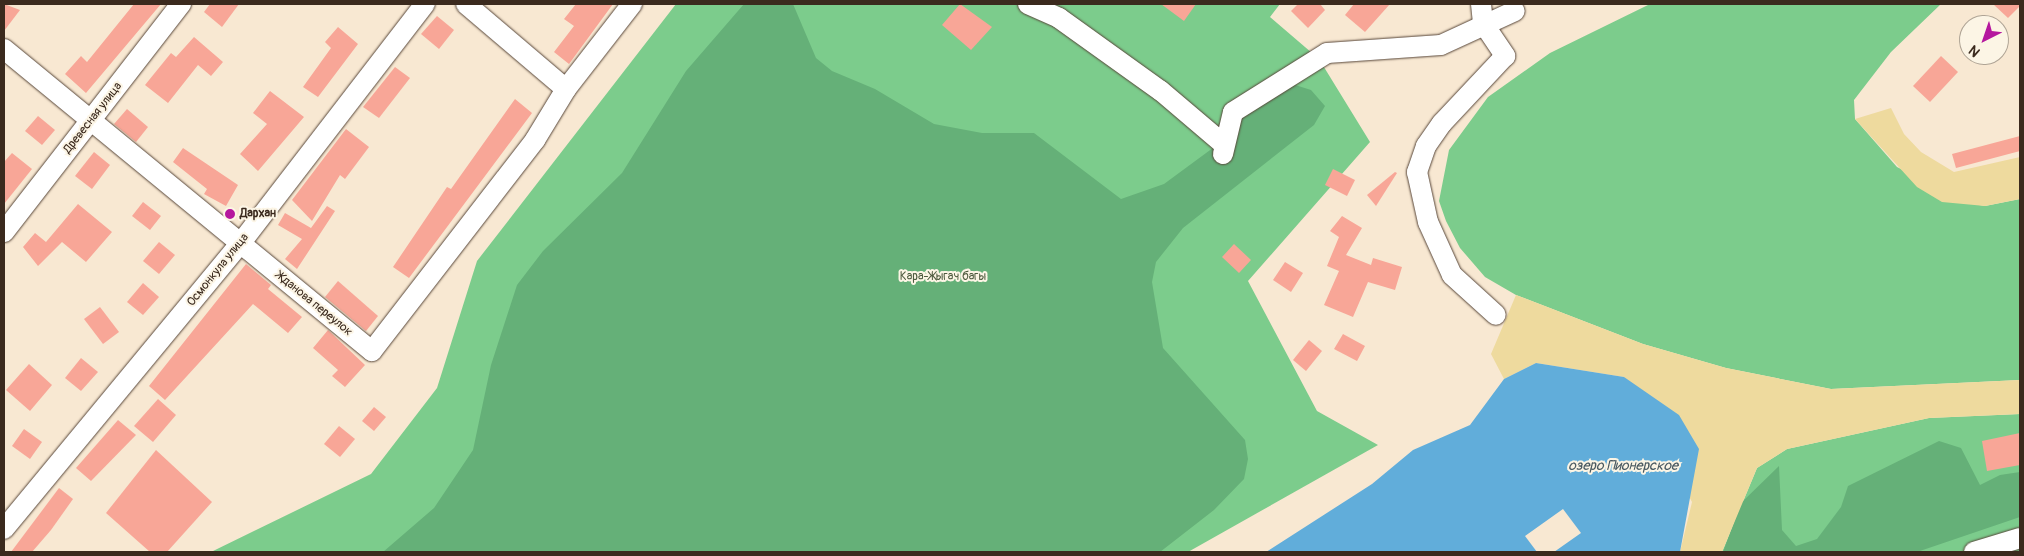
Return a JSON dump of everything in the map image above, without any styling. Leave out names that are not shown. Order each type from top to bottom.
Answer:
[{"type":"street","name":"Древесная улица","points":[[4,232],[182,4]]},
{"type":"street","name":"Осмонкула улица","points":[[4,529],[240,244],[425,4]]},
{"type":"street","points":[[466,4],[566,89],[632,4]]},
{"type":"street","points":[[1028,4],[1059,18],[1161,91],[1222,148],[1233,112],[1327,53],[1441,45],[1482,13],[1515,11]]},
{"type":"street","points":[[1482,13],[1505,56],[1442,123],[1426,146],[1417,172],[1428,222],[1452,275],[1496,315]]},
{"type":"street","name":"Жданова переулок","points":[[4,49],[92,119],[372,352],[535,140],[566,89]]},
{"type":"street","points":[[1974,552],[2014,544]]},
{"type":"green space","name":"Кара-Жыгач багы","points":[[676,4],[1280,4],[1270,17],[1319,59],[1370,142],[1248,281],[1317,411],[1378,445],[1188,552],[211,552],[371,474],[437,388],[477,261]]},
{"type":"green space","name":"Кара-Жыгач багы","points":[[744,4],[793,4],[816,58],[832,71],[875,89],[934,124],[982,133],[1034,133],[1121,199],[1164,184],[1221,142],[1264,93],[1292,84],[1311,90],[1325,106],[1314,125],[1183,228],[1156,262],[1152,282],[1163,348],[1245,440],[1248,459],[1244,479],[1214,510],[1160,552],[383,552],[434,508],[473,450],[491,365],[517,285],[543,251],[622,173],[686,71]]},
{"type":"green space","points":[[1941,4],[1891,52],[1854,100],[1855,119],[1897,167],[1968,203],[1985,206],[2020,199],[2020,380],[1831,389],[1726,368],[1643,344],[1516,295],[1485,277],[1460,248],[1446,221],[1439,201],[1449,150],[1488,97],[1550,53],[1648,5]]},
{"type":"green space","points":[[2020,414],[2020,552],[1722,552],[1757,468],[1787,449],[1929,418]]},
{"type":"green space","points":[[1939,441],[1961,448],[1980,485],[2000,475],[2020,472],[2020,517],[1917,552],[1723,552],[1741,503],[1779,466],[1782,530],[1796,546],[1817,539],[1841,507],[1848,486]]},
{"type":"sand","points":[[1891,108],[1904,134],[1921,152],[1954,172],[2020,157],[2020,199],[1985,206],[1942,202],[1917,187],[1855,119]]},
{"type":"sand","points":[[1516,295],[1643,344],[1726,368],[1831,389],[2020,380],[2020,414],[1929,418],[1787,449],[1757,468],[1722,552],[1680,552],[1692,502],[1624,377],[1536,363],[1504,379],[1491,354]]},
{"type":"water","name":"озеро Пионерское","points":[[1536,363],[1624,377],[1679,415],[1699,449],[1680,552],[1554,552],[1581,533],[1563,509],[1525,536],[1537,552],[1266,552],[1372,484],[1413,450],[1470,425],[1504,379]]},
{"type":"building","points":[[4,4],[20,10],[4,31]]},
{"type":"building","points":[[134,4],[161,4],[86,93],[65,74],[81,56],[87,62]]},
{"type":"building","points":[[210,4],[239,4],[222,27],[204,12]]},
{"type":"building","points":[[576,4],[613,4],[569,64],[554,52],[574,26],[564,19]]},
{"type":"building","points":[[960,4],[992,27],[971,50],[942,25]]},
{"type":"building","points":[[1161,4],[1196,4],[1184,21]]},
{"type":"building","points":[[1298,4],[1320,4],[1325,10],[1308,28],[1291,11]]},
{"type":"building","points":[[1354,4],[1390,4],[1365,32],[1345,15]]},
{"type":"building","points":[[1993,4],[2020,4],[2009,17],[2009,15],[2005,15]]},
{"type":"building","points":[[437,16],[454,30],[439,49],[421,34]]},
{"type":"building","points":[[338,27],[358,44],[318,97],[303,87],[331,48],[325,42]]},
{"type":"building","points":[[194,37],[223,62],[211,76],[198,65],[168,103],[145,85],[171,53],[176,57]]},
{"type":"building","points":[[1941,56],[1958,72],[1930,102],[1913,86]]},
{"type":"building","points":[[395,67],[410,78],[379,118],[363,107]]},
{"type":"building","points":[[270,91],[304,117],[258,171],[240,154],[267,124],[253,113]]},
{"type":"building","points":[[515,99],[532,113],[409,278],[393,267],[447,187],[451,189]]},
{"type":"building","points":[[127,109],[148,127],[136,142],[114,124]]},
{"type":"building","points":[[38,116],[55,130],[42,145],[25,131]]},
{"type":"building","points":[[346,129],[369,147],[345,179],[340,175],[312,221],[292,200]]},
{"type":"building","points":[[2020,136],[2020,151],[1956,168],[1952,154]]},
{"type":"building","points":[[183,148],[238,185],[226,206],[204,194],[207,189],[173,162]]},
{"type":"building","points":[[94,152],[110,165],[92,189],[75,176]]},
{"type":"building","points":[[12,153],[32,169],[4,204],[4,162]]},
{"type":"building","points":[[1333,169],[1355,180],[1347,196],[1325,185]]},
{"type":"building","points":[[1395,172],[1397,173],[1376,206],[1367,195]]},
{"type":"building","points":[[143,202],[161,216],[150,230],[132,216]]},
{"type":"building","points":[[78,204],[112,232],[86,262],[62,242],[38,266],[23,247],[35,233],[46,242]]},
{"type":"building","points":[[327,206],[335,211],[297,269],[285,259],[302,239],[278,225],[285,213],[311,228]]},
{"type":"building","points":[[1342,216],[1362,228],[1346,255],[1371,265],[1373,258],[1402,267],[1395,290],[1368,282],[1353,317],[1324,305],[1339,271],[1327,266],[1339,237],[1330,231]]},
{"type":"building","points":[[159,242],[175,255],[159,274],[143,261]]},
{"type":"building","points":[[1234,244],[1251,260],[1239,273],[1222,257]]},
{"type":"building","points":[[1285,262],[1303,273],[1291,292],[1273,280]]},
{"type":"building","points":[[246,264],[271,285],[268,289],[302,317],[288,333],[253,304],[165,400],[149,386]]},
{"type":"building","points":[[338,281],[378,316],[366,331],[325,297]]},
{"type":"building","points":[[143,283],[159,297],[143,315],[127,302]]},
{"type":"building","points":[[100,307],[119,332],[103,344],[84,319]]},
{"type":"building","points":[[328,330],[365,365],[345,387],[332,376],[338,370],[313,348]]},
{"type":"building","points":[[1343,334],[1365,346],[1357,361],[1334,349]]},
{"type":"building","points":[[1309,340],[1322,351],[1306,371],[1293,360]]},
{"type":"building","points":[[81,358],[98,372],[81,391],[65,378]]},
{"type":"building","points":[[29,364],[52,385],[30,411],[6,390]]},
{"type":"building","points":[[158,399],[176,415],[153,442],[134,426]]},
{"type":"building","points":[[374,407],[386,417],[374,431],[362,421]]},
{"type":"building","points":[[118,420],[136,435],[91,481],[76,468]]},
{"type":"building","points":[[339,426],[355,439],[340,457],[324,444]]},
{"type":"building","points":[[24,429],[42,442],[30,459],[12,446]]},
{"type":"building","points":[[2020,433],[2020,465],[1987,471],[1982,441]]},
{"type":"building","points":[[156,450],[212,502],[167,552],[150,552],[106,513]]},
{"type":"building","points":[[59,488],[73,499],[51,530],[32,552],[11,552]]},
{"type":"place","name":"Дархан","points":[[230,214]]}]
